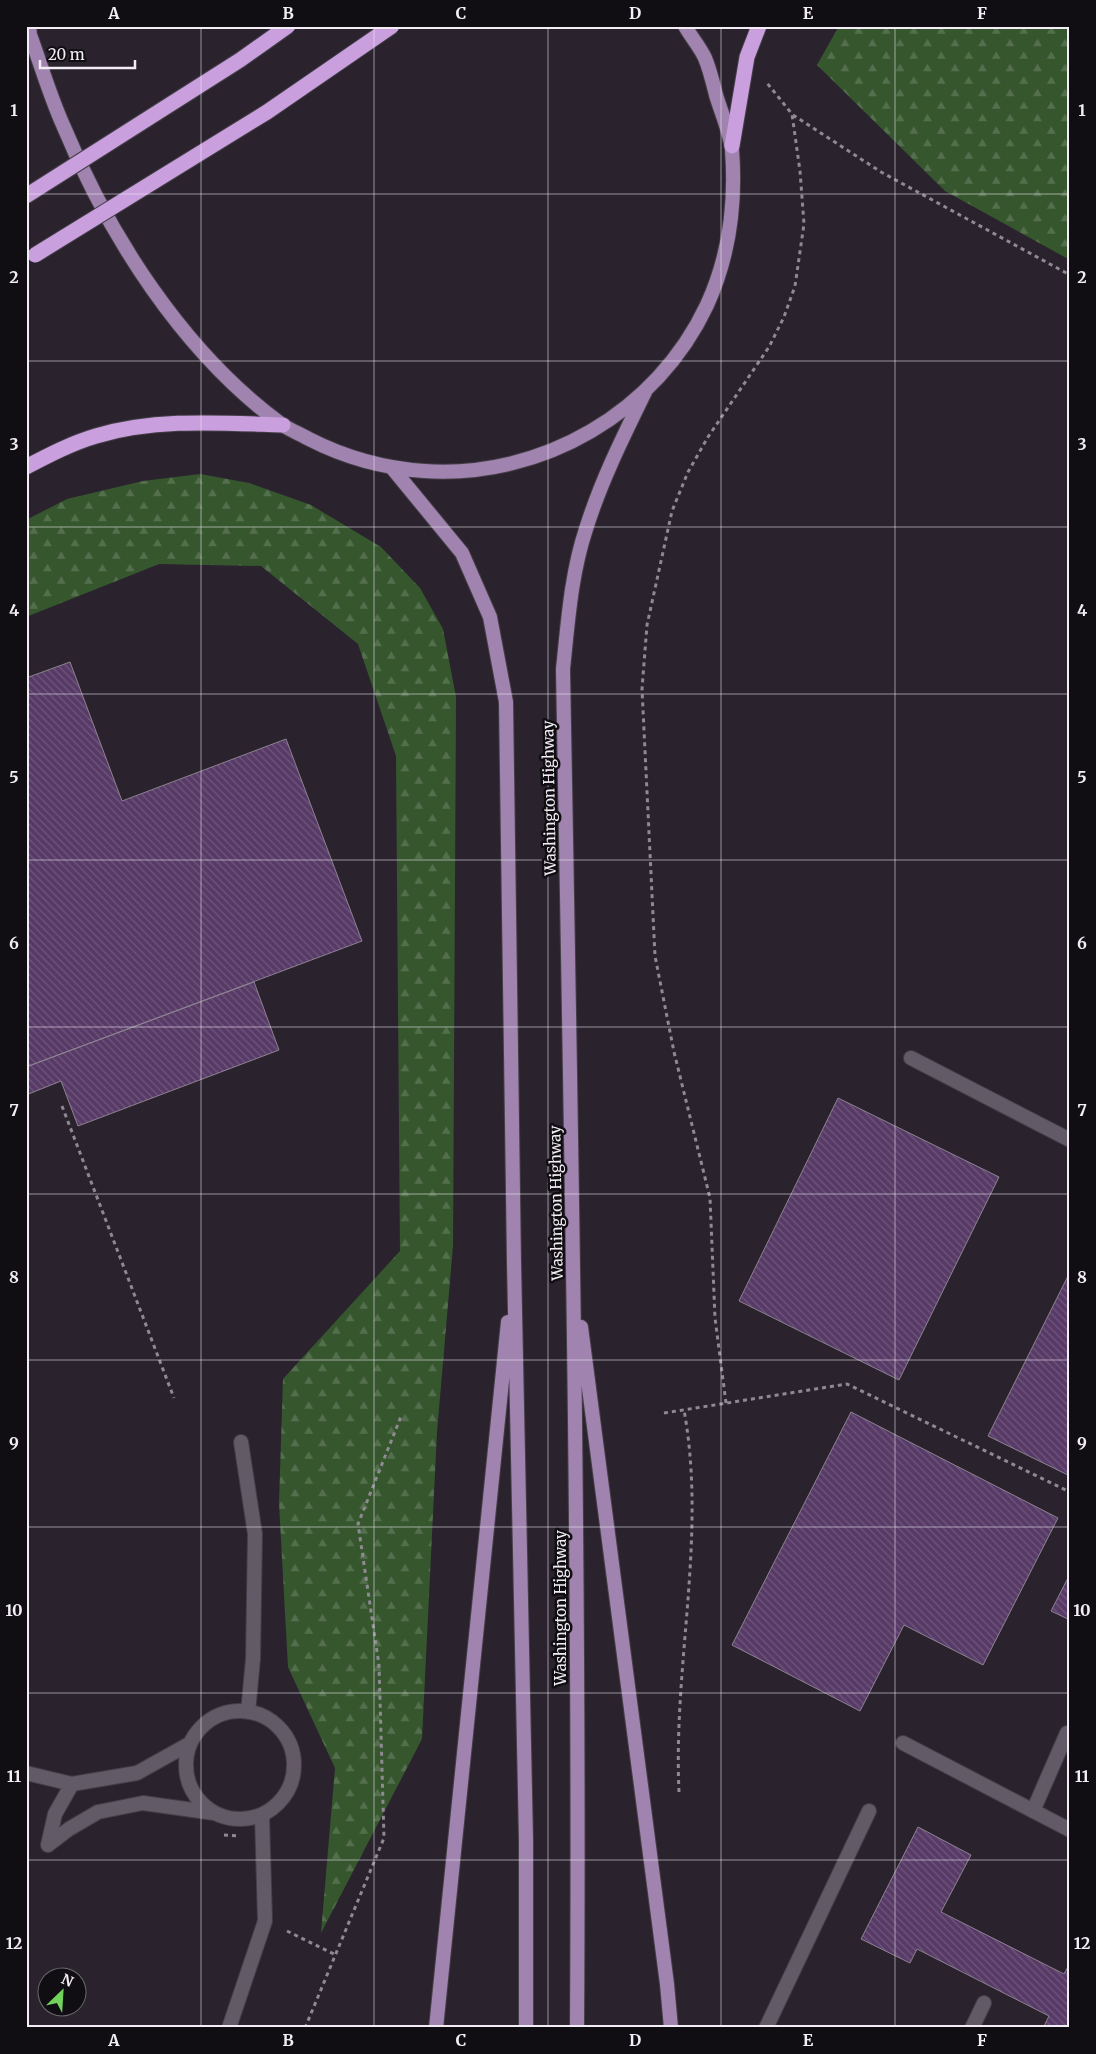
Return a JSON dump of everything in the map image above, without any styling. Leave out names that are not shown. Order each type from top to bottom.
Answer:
[{"type":"highway","points":[[26,196],[240,60],[288,26]]},
{"type":"highway","points":[[31,258],[267,112],[392,26]]},
{"type":"highway","points":[[732,146],[747,57],[759,26]]},
{"type":"highway","points":[[26,467],[50,454],[96,436],[142,426],[204,423],[283,425]]},
{"type":"main road","points":[[29,26],[30,35],[63,125],[104,211],[155,292],[216,368],[283,425],[336,453],[393,469],[448,473],[502,467],[554,451],[602,426],[645,392],[680,351],[710,296],[725,254],[733,200],[732,146],[705,58],[685,26]]},
{"type":"main road","name":"Washington Highway","points":[[577,2028],[578,1842],[574,1267],[563,669],[572,587],[585,530],[608,467],[645,392]]},
{"type":"main road","points":[[393,469],[462,552],[490,618],[506,702],[514,1263],[526,1840],[526,2028]]},
{"type":"main road","points":[[436,2028],[514,1263]]},
{"type":"main road","points":[[574,1267],[671,2028]]},
{"type":"street","points":[[911,1058],[1070,1140]]},
{"type":"street","points":[[242,1442],[255,1534],[253,1659],[248,1712]]},
{"type":"street","points":[[72,1784],[55,1814],[48,1845],[69,1829],[98,1812],[143,1803],[244,1819],[262,1815],[275,1807],[288,1792],[295,1770],[294,1751],[290,1740],[278,1725],[266,1716],[231,1710],[213,1717],[198,1730],[189,1744],[186,1763],[189,1785],[200,1801],[214,1813]]},
{"type":"street","points":[[1033,1811],[1067,1733]]},
{"type":"street","points":[[903,1743],[1070,1830]]},
{"type":"street","points":[[26,1773],[72,1784],[137,1773],[189,1744]]},
{"type":"street","points":[[766,2028],[869,1811]]},
{"type":"street","points":[[229,2028],[265,1921],[262,1815]]},
{"type":"street","points":[[972,2028],[984,2003]]},
{"type":"path","points":[[747,57],[792,114],[881,172],[1070,275]]},
{"type":"path","points":[[726,1403],[716,1318],[710,1198],[674,1052],[655,956],[642,689],[647,625],[672,511],[688,472],[708,437],[769,347],[784,317],[795,286],[804,224],[800,172],[792,114]]},
{"type":"path","points":[[62,1106],[174,1398]]},
{"type":"path","points":[[664,1413],[847,1384],[1070,1492]]},
{"type":"path","points":[[679,1792],[677,1756],[690,1568],[692,1506],[691,1459],[684,1410]]},
{"type":"path","points":[[306,2028],[384,1838],[379,1665],[358,1524],[402,1414]]},
{"type":"path","points":[[265,1921],[336,1955]]},
{"type":"green space","points":[[839,26],[1070,26],[1070,260],[945,191],[817,65]]},
{"type":"green space","points":[[200,474],[249,483],[311,505],[381,547],[420,588],[443,629],[456,697],[453,1246],[437,1432],[422,1739],[321,1933],[335,1768],[288,1667],[279,1503],[283,1379],[400,1251],[396,756],[358,644],[261,566],[159,564],[26,617],[26,520],[67,499],[143,481]]},
{"type":"building","points":[[70,662],[122,801],[286,739],[362,941],[26,1067],[26,678]]},
{"type":"building","points":[[254,982],[279,1050],[78,1126],[61,1081],[26,1095],[26,1067]]},
{"type":"building","points":[[838,1098],[999,1177],[899,1380],[739,1301]]},
{"type":"building","points":[[1070,1272],[1070,1476],[988,1436]]},
{"type":"building","points":[[851,1412],[1058,1518],[983,1665],[904,1625],[860,1711],[732,1645]]},
{"type":"building","points":[[1070,1574],[1070,1620],[1051,1611]]},
{"type":"building","points":[[918,1827],[971,1855],[941,1912],[1064,1974],[1070,1963],[1070,2028],[1043,2028],[1049,2016],[917,1949],[910,1963],[861,1939]]}]
